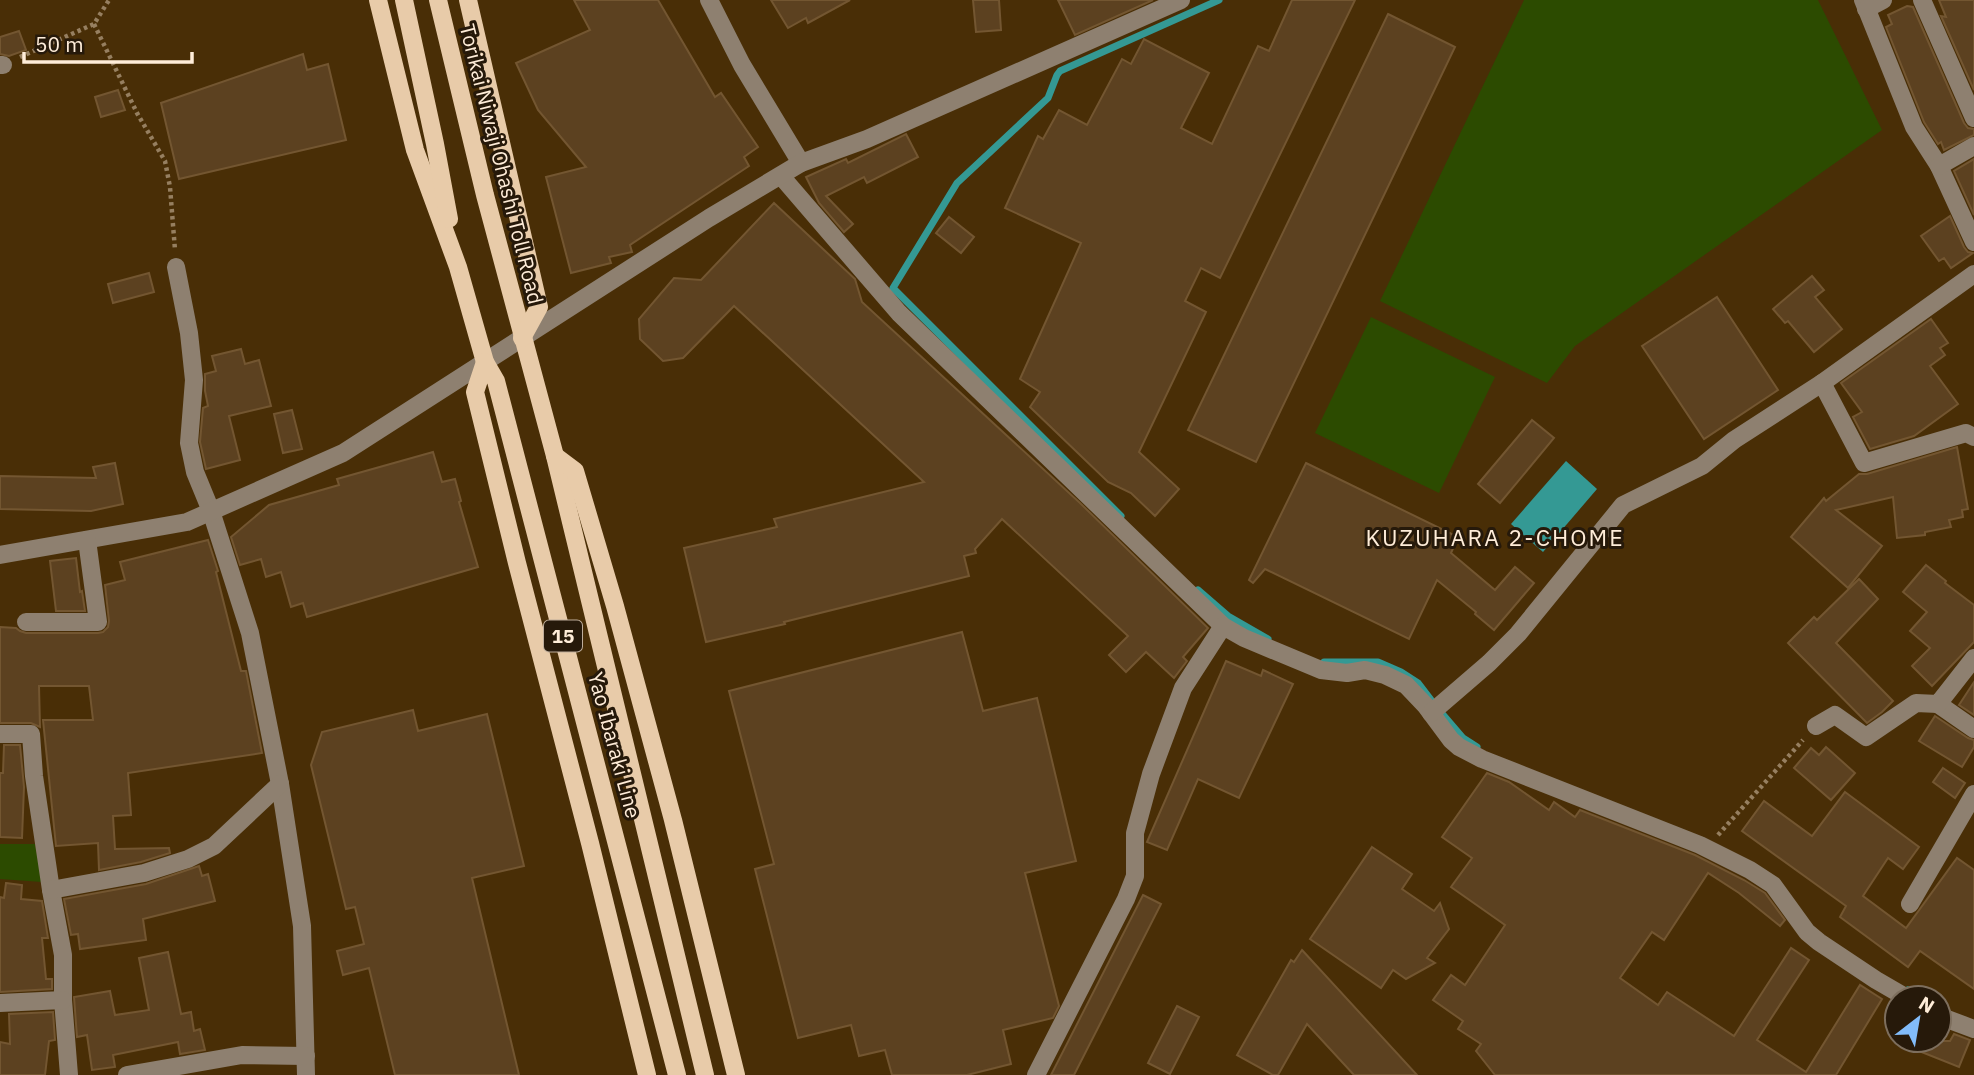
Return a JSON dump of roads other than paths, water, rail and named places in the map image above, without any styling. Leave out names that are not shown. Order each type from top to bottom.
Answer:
[{"type":"main road","name":"15","points":[[378,0],[415,150],[458,267]]},
{"type":"main road","name":"15","points":[[404,0],[458,267]]},
{"type":"main road","name":"Torikai Niwaji Ohashi Toll Road","points":[[438,0],[522,338]]},
{"type":"main road","points":[[468,0],[539,307],[522,338]]},
{"type":"main road","name":"Yao Ibaraki Line","points":[[458,267],[485,362],[496,381],[677,1075]]},
{"type":"main road","name":"Yao Ibaraki Line","points":[[522,338],[555,456],[705,1075]]},
{"type":"main road","name":"15","points":[[485,362],[475,391],[647,1075]]},
{"type":"main road","name":"15","points":[[555,456],[575,471],[615,606],[673,820],[736,1075]]},
{"type":"street","points":[[709,0],[742,65],[801,163]]},
{"type":"street","points":[[0,555],[187,522],[343,453],[709,218],[801,163],[867,139],[1181,0]]},
{"type":"street","points":[[1883,0],[1864,5],[1914,127],[1939,166],[1974,242]]},
{"type":"street","points":[[1922,0],[1974,118]]},
{"type":"street","points":[[1939,166],[1974,146]]},
{"type":"street","points":[[782,176],[899,313],[1223,626],[1244,638],[1321,670],[1347,673],[1365,670],[1385,675],[1406,685],[1436,708],[1459,747],[1482,759],[1700,845],[1750,870],[1773,885],[1807,932],[1883,984]]},
{"type":"street","points":[[176,267],[189,333],[194,380],[189,443],[195,472],[211,511],[250,633],[281,783],[302,926],[306,1075]]},
{"type":"street","points":[[1436,708],[1489,663],[1518,634],[1623,505],[1702,466],[1734,440],[1822,383],[1974,274]]},
{"type":"street","points":[[1822,383],[1864,463],[1966,433],[1974,437]]},
{"type":"street","points":[[26,622],[98,622],[87,540]]},
{"type":"street","points":[[1036,1075],[1126,899],[1135,876],[1135,833],[1151,774],[1182,688],[1223,626]]},
{"type":"street","points":[[1938,704],[1974,658]]},
{"type":"street","points":[[1816,726],[1835,715],[1866,737],[1916,703],[1938,704],[1974,729]]},
{"type":"street","points":[[0,734],[31,734],[34,776],[63,955],[63,1000],[69,1075]]},
{"type":"street","points":[[51,890],[144,873],[188,859],[214,846],[281,783]]},
{"type":"street","points":[[1910,904],[1974,794]]},
{"type":"street","points":[[0,1003],[63,1000]]},
{"type":"street","points":[[1953,1021],[1974,1029]]},
{"type":"street","points":[[127,1075],[242,1055],[306,1056]]},
{"type":"water","points":[[1566,461],[1597,489],[1543,552],[1511,524]]},
{"type":"waterway","points":[[1121,516],[893,288],[957,183],[1048,98],[1060,71],[1219,0]]},
{"type":"waterway","points":[[1198,590],[1228,616],[1268,639]]},
{"type":"waterway","points":[[1324,662],[1378,662],[1418,683],[1431,700]]},
{"type":"waterway","points":[[1439,710],[1463,738],[1477,747]]},
{"type":"district","name":"KUZUHARA 2-CHOME","points":[[1495,537]]}]
